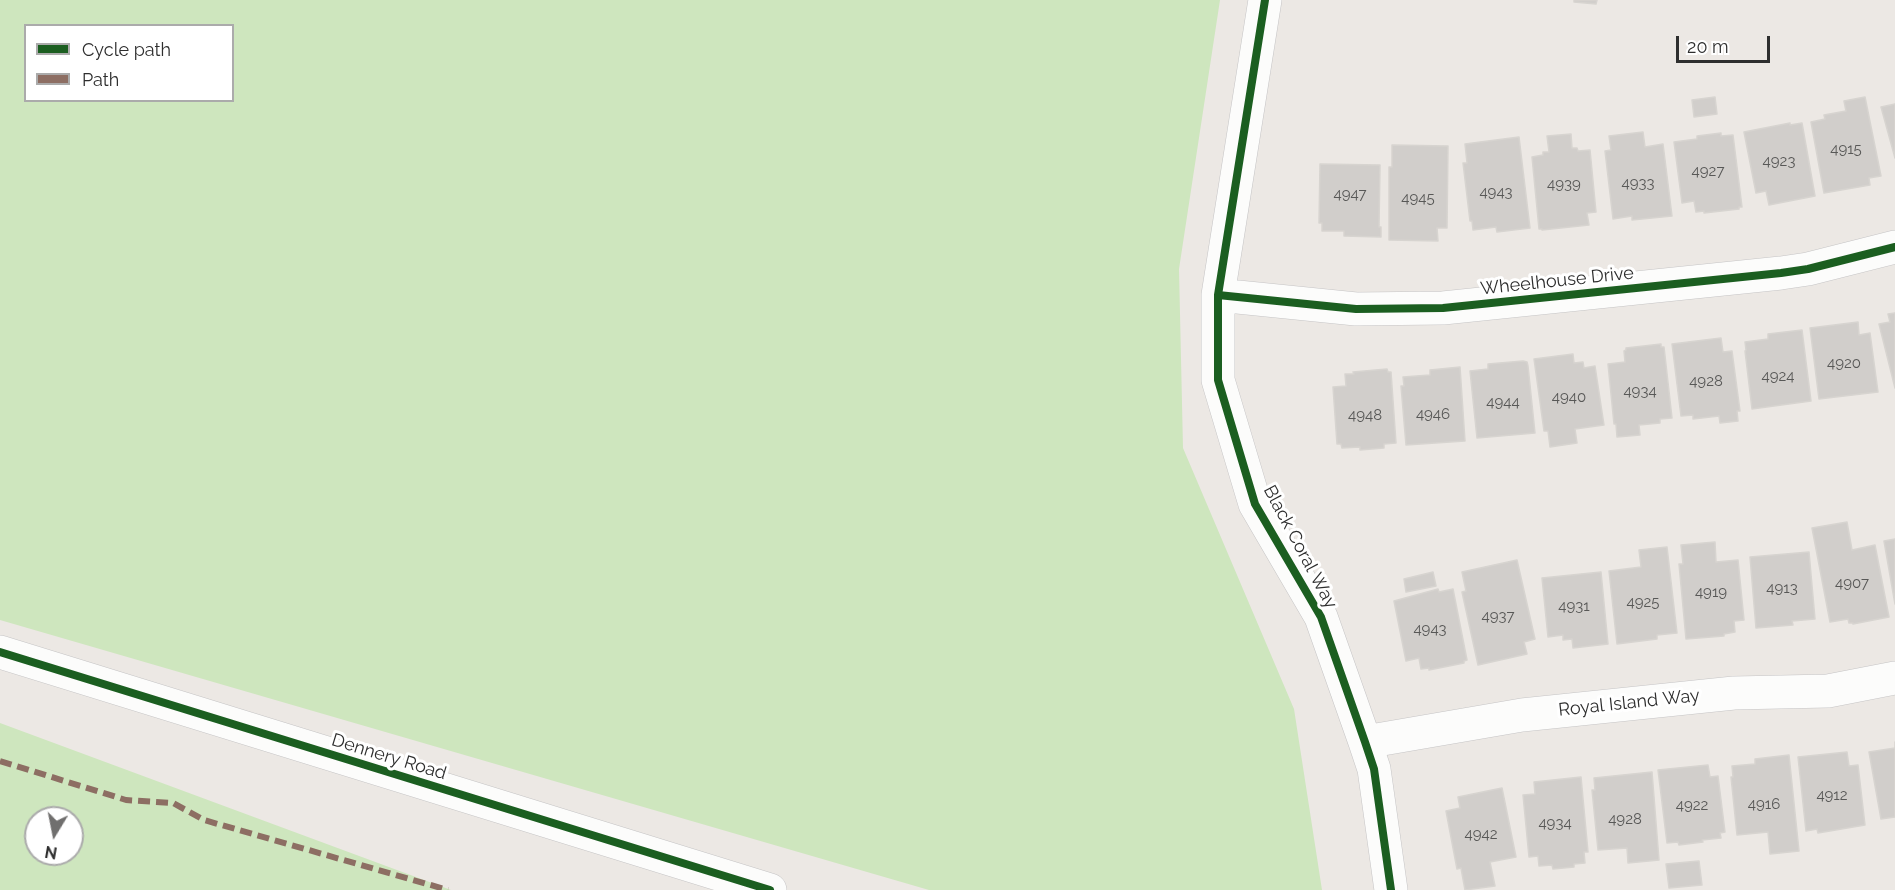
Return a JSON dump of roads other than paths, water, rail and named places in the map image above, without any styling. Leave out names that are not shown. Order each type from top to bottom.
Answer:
[{"type":"street","name":"Black Coral Way","points":[[1264,0],[1218,295],[1218,380],[1256,504],[1321,617],[1365,742],[1374,770],[1390,890]]},
{"type":"street","name":"Wheelhouse Drive","points":[[1218,295],[1356,309],[1443,308],[1780,273],[1895,247]]},
{"type":"street","name":"Dennery Road","points":[[0,652],[770,890]]},
{"type":"street","name":"Royal Island Way","points":[[1365,742],[1522,715],[1734,693],[1828,690],[1895,678]]}]
